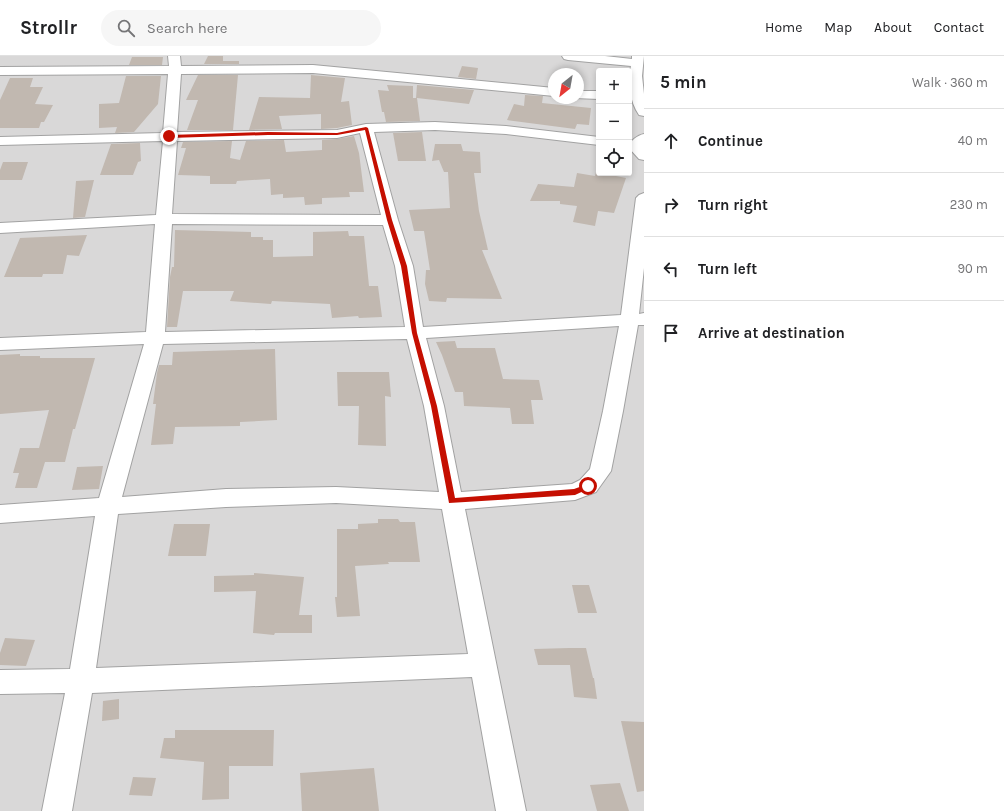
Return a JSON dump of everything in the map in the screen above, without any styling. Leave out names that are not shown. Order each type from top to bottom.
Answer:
[{"type":"street","points":[[6,56],[0,71],[174,63],[312,69],[548,91]]},
{"type":"street","points":[[568,56],[639,66],[633,94],[644,112]]},
{"type":"street","points":[[57,811],[81,681],[108,506],[155,338],[174,63]]},
{"type":"street","points":[[584,95],[596,95]]},
{"type":"street","points":[[0,141],[169,136],[337,134],[366,128],[458,127],[506,130],[596,142]]},
{"type":"street","points":[[366,128],[390,220],[404,266],[415,333],[434,406],[512,811]]},
{"type":"street","points":[[0,514],[226,498],[336,495],[452,501],[575,492],[588,486],[600,471],[636,320],[644,198]]},
{"type":"street","points":[[0,228],[163,219],[390,220]]},
{"type":"street","points":[[0,344],[155,338],[415,333],[636,320]]},
{"type":"street","points":[[0,682],[81,681],[484,665]]},
{"type":"shaded area","points":[[0,56],[644,56],[644,811],[0,811]]},
{"type":"building","points":[[208,56],[223,56],[223,61],[239,61],[239,64],[204,64]]},
{"type":"building","points":[[132,57],[163,57],[162,65],[129,65]]},
{"type":"building","points":[[462,66],[478,68],[476,79],[458,77]]},
{"type":"building","points":[[198,75],[238,75],[233,130],[187,130],[198,100],[186,100]]},
{"type":"building","points":[[311,75],[345,78],[341,102],[349,101],[352,125],[321,129],[321,114],[279,116],[282,129],[249,130],[259,97],[310,98]]},
{"type":"building","points":[[126,76],[161,76],[158,104],[134,132],[115,133],[117,127],[99,128],[99,104],[119,103]]},
{"type":"building","points":[[10,78],[33,78],[30,87],[43,87],[35,104],[53,105],[44,122],[41,122],[39,128],[0,128],[0,100]]},
{"type":"building","points":[[387,85],[413,86],[413,98],[416,98],[417,85],[474,90],[469,104],[417,98],[420,121],[386,122],[384,112],[382,112],[378,90],[389,91]]},
{"type":"building","points":[[525,95],[543,96],[542,103],[591,108],[589,125],[577,124],[575,129],[507,120],[514,104],[524,106]]},
{"type":"building","points":[[422,132],[426,161],[398,161],[393,133]]},
{"type":"building","points":[[354,136],[359,153],[364,192],[349,192],[350,197],[322,198],[322,204],[305,205],[304,197],[283,198],[283,194],[271,195],[270,179],[237,181],[236,184],[210,184],[210,176],[178,175],[186,148],[181,148],[183,142],[232,141],[230,158],[240,160],[246,141],[284,140],[286,152],[322,150],[322,140]]},
{"type":"building","points":[[140,143],[141,161],[138,162],[133,175],[100,175],[111,144]]},
{"type":"building","points":[[435,144],[461,144],[463,151],[480,152],[481,173],[474,173],[479,211],[488,250],[482,250],[502,299],[447,298],[446,302],[429,301],[425,284],[426,270],[430,270],[424,231],[414,231],[409,210],[450,208],[448,172],[444,172],[439,160],[432,161]]},
{"type":"building","points":[[3,162],[28,162],[22,180],[0,180],[0,170]]},
{"type":"building","points":[[596,172],[596,176],[616,176],[626,178],[614,213],[598,211],[595,226],[573,222],[577,206],[560,204],[560,201],[530,201],[538,184],[574,187],[577,173],[595,176]]},
{"type":"building","points":[[94,180],[85,217],[73,218],[76,181]]},
{"type":"building","points":[[175,230],[251,232],[251,237],[263,237],[263,240],[273,240],[273,257],[313,256],[313,232],[348,231],[349,236],[364,236],[369,286],[378,286],[382,317],[359,318],[358,316],[332,318],[330,304],[272,301],[271,304],[230,301],[234,291],[183,291],[177,327],[167,327],[170,277],[172,267],[174,267]]},
{"type":"building","points":[[87,235],[79,256],[67,255],[63,274],[43,274],[42,277],[4,277],[20,238]]},
{"type":"building","points":[[455,341],[457,348],[495,348],[503,379],[539,380],[543,400],[531,400],[534,424],[512,424],[510,408],[464,406],[463,392],[455,392],[436,342]]},
{"type":"building","points":[[275,349],[277,420],[240,422],[240,426],[175,427],[173,444],[151,445],[156,404],[153,404],[157,373],[159,365],[172,365],[173,352]]},
{"type":"building","points":[[20,354],[20,356],[40,356],[40,358],[95,358],[75,429],[73,429],[65,462],[45,462],[37,488],[15,488],[19,473],[13,473],[20,448],[39,448],[49,410],[0,414],[0,355]]},
{"type":"building","points":[[337,372],[389,372],[391,397],[385,396],[386,446],[358,445],[359,406],[338,406]]},
{"type":"building","points":[[103,466],[99,489],[72,490],[77,467]]},
{"type":"building","points":[[378,519],[398,519],[400,522],[415,522],[420,562],[388,562],[389,564],[355,566],[360,616],[337,617],[335,597],[337,597],[337,529],[358,529],[358,524],[378,523]]},
{"type":"building","points":[[174,524],[210,524],[206,556],[168,556]]},
{"type":"building","points":[[254,573],[304,577],[299,615],[312,615],[312,633],[275,633],[274,635],[253,633],[256,591],[214,592],[214,576],[254,575]]},
{"type":"building","points":[[572,585],[589,585],[597,613],[578,613]]},
{"type":"building","points":[[5,638],[35,640],[26,666],[0,665],[0,653]]},
{"type":"building","points":[[586,648],[594,678],[597,699],[574,697],[570,665],[538,665],[534,649]]},
{"type":"building","points":[[119,699],[119,719],[102,721],[103,701]]},
{"type":"building","points":[[621,721],[644,722],[644,791],[637,792]]},
{"type":"building","points":[[175,730],[274,730],[273,766],[229,766],[229,799],[202,800],[204,762],[160,758],[164,738],[175,738]]},
{"type":"building","points":[[374,768],[379,811],[302,811],[300,773]]},
{"type":"building","points":[[133,777],[156,778],[152,796],[129,795]]},
{"type":"building","points":[[620,783],[629,811],[597,811],[590,785]]},
{"type":"route","points":[[169,136],[337,134],[366,128],[390,220],[404,266],[415,333],[434,406],[452,501],[575,492],[588,486]]}]
